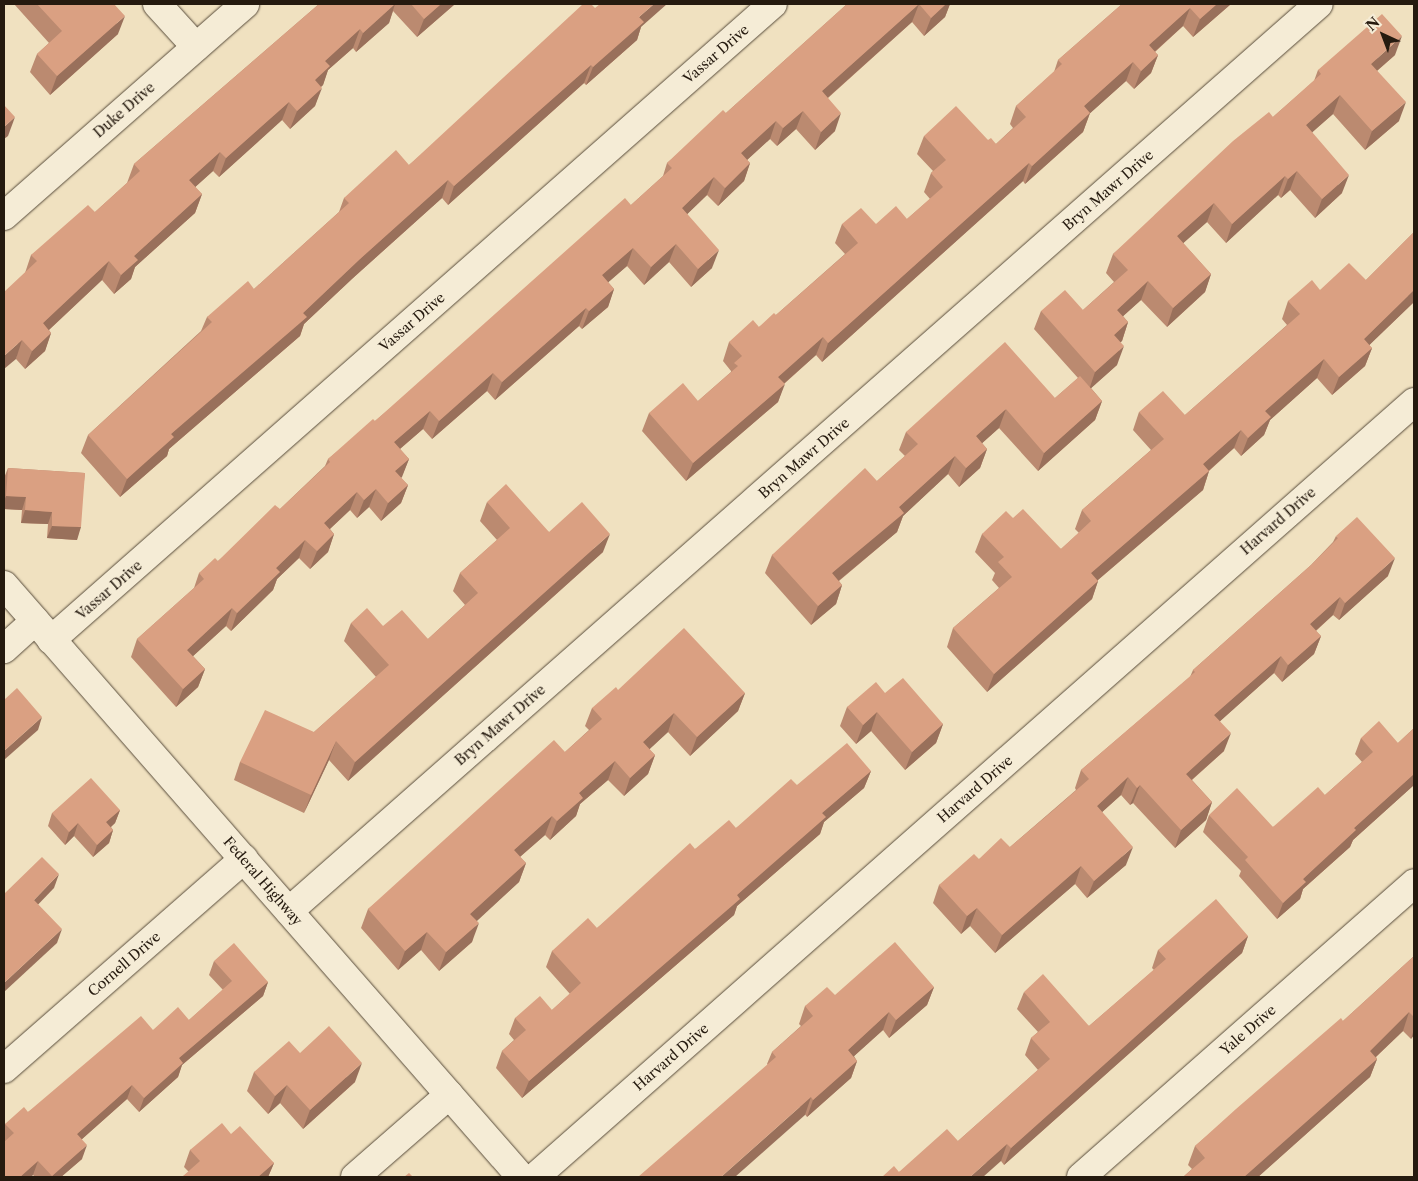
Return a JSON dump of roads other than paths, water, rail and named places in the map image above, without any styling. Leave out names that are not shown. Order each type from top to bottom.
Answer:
[{"type":"street","points":[[157,4],[196,47]]},
{"type":"street","name":"Duke Drive","points":[[4,216],[245,4]]},
{"type":"street","name":"Vassar Drive","points":[[4,649],[43,631],[773,4]]},
{"type":"street","name":"Bryn Mawr Drive","points":[[289,911],[1319,4]]},
{"type":"street","name":"Harvard Drive","points":[[535,1177],[1414,402]]},
{"type":"street","name":"Federal Highway","points":[[4,585],[521,1177]]},
{"type":"street","name":"Cornell Drive","points":[[4,1069],[244,859]]},
{"type":"street","name":"Yale Drive","points":[[1081,1177],[1414,883]]},
{"type":"street","points":[[355,1177],[449,1095]]}]
